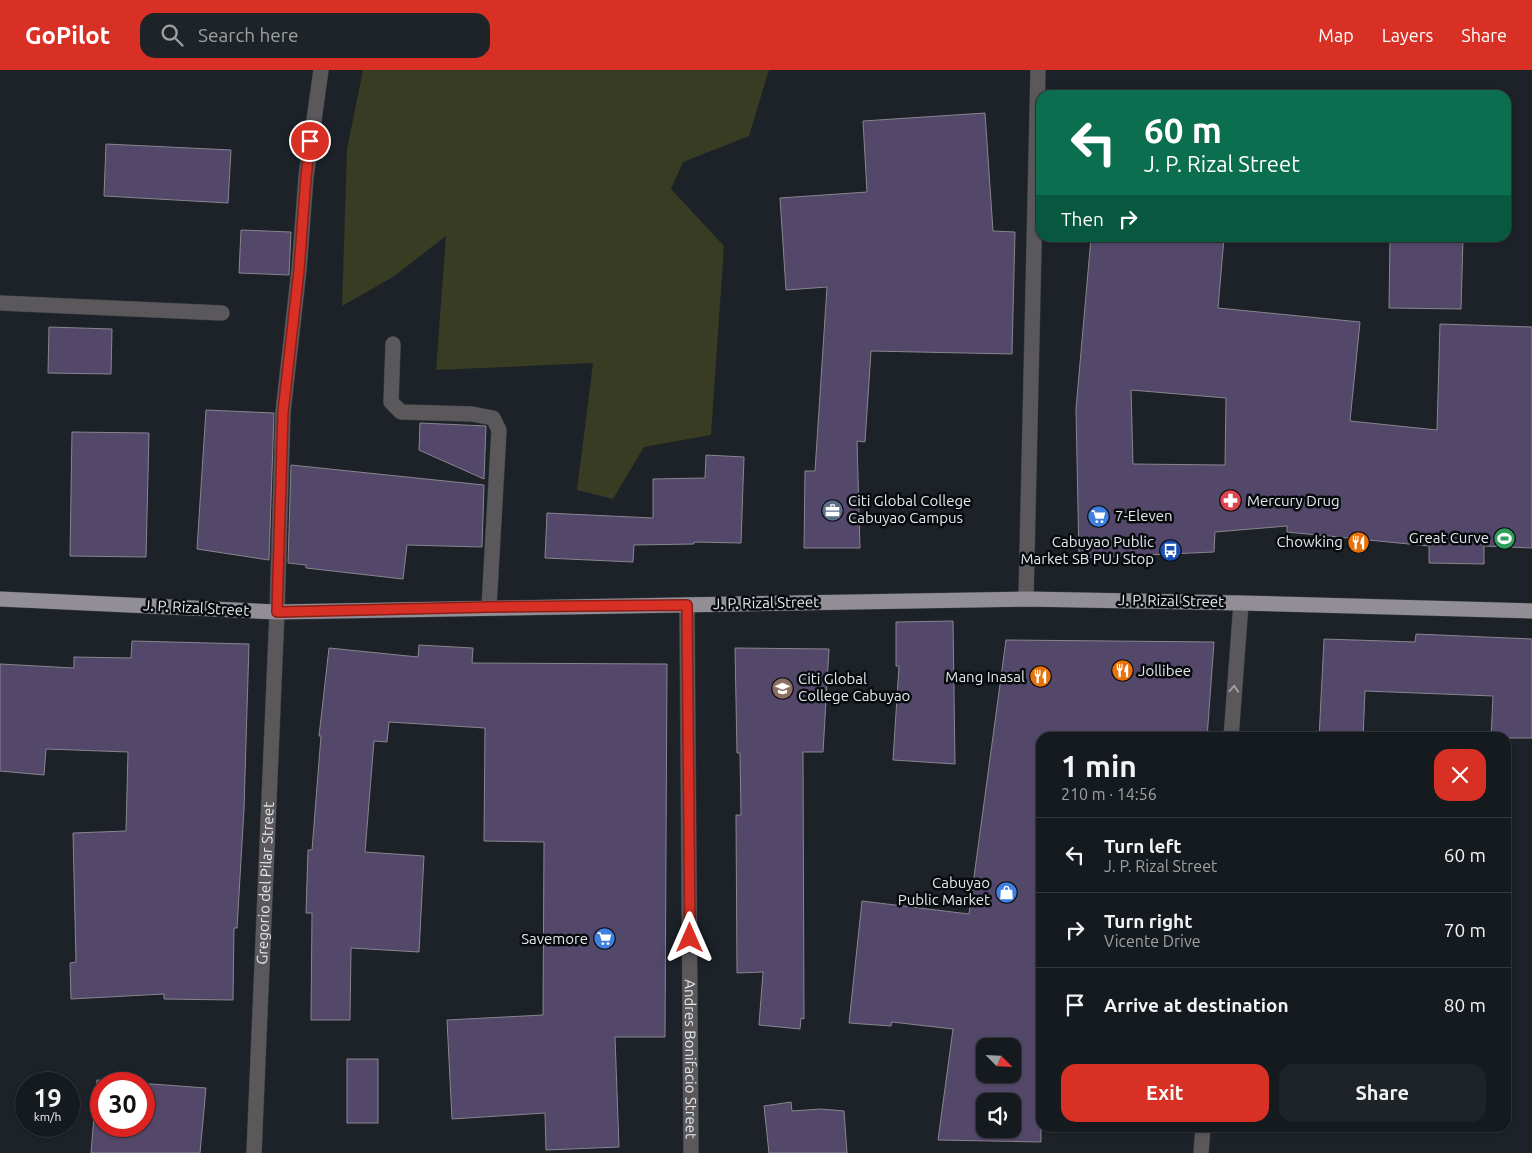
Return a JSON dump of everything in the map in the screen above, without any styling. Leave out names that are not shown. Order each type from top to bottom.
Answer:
[{"type":"main road","name":"J. P. Rizal Street","points":[[0,599],[277,612],[1026,599],[1241,602],[1532,610]]},
{"type":"street","name":"Gregorio del Pilar Street","points":[[254,1153],[277,612],[283,412],[299,270],[306,177],[321,70]]},
{"type":"street","points":[[1038,70],[1039,90]]},
{"type":"street","points":[[1026,599],[1036,214]]},
{"type":"street","points":[[0,303],[222,313]]},
{"type":"street","points":[[393,344],[391,402],[401,412],[492,418],[499,430],[489,607]]},
{"type":"street","points":[[1231,732],[1241,602]]},
{"type":"street","name":"Andres Bonifacio Street","points":[[687,605],[691,1153]]},
{"type":"street","points":[[1201,1153],[1203,1132]]},
{"type":"green space","points":[[363,70],[769,70],[749,136],[683,162],[671,189],[724,246],[711,435],[644,447],[613,499],[577,490],[593,363],[436,370],[446,236],[393,277],[342,306],[347,149]]},
{"type":"building","points":[[985,113],[993,231],[1015,232],[1012,354],[871,351],[865,442],[857,441],[860,548],[804,548],[805,471],[815,471],[827,287],[786,290],[780,198],[867,192],[863,121]]},
{"type":"building","points":[[106,144],[231,150],[228,203],[104,196]]},
{"type":"building","points":[[241,230],[291,232],[289,275],[239,273]]},
{"type":"building","points":[[1091,242],[1224,242],[1218,308],[1360,322],[1350,421],[1437,430],[1440,324],[1532,327],[1532,548],[1484,546],[1484,564],[1429,563],[1429,546],[1287,532],[1287,526],[1215,532],[1214,552],[1079,558],[1076,409]],"holes":[[[1131,390],[1226,398],[1225,465],[1133,464]]]},
{"type":"building","points":[[1390,242],[1463,242],[1461,309],[1389,308]]},
{"type":"building","points":[[49,327],[112,329],[111,374],[48,373]]},
{"type":"building","points":[[206,410],[274,413],[269,560],[197,549]]},
{"type":"building","points":[[420,423],[486,426],[484,479],[419,450]]},
{"type":"building","points":[[72,432],[149,433],[146,557],[70,556]]},
{"type":"building","points":[[706,455],[744,457],[741,543],[694,542],[694,544],[634,545],[633,562],[545,558],[547,513],[653,518],[653,479],[705,478]]},
{"type":"building","points":[[291,465],[484,485],[482,547],[407,545],[403,579],[306,568],[306,565],[288,563]]},
{"type":"building","points":[[953,621],[955,764],[893,760],[899,666],[896,666],[896,622]]},
{"type":"building","points":[[1416,634],[1532,639],[1532,738],[1511,738],[1511,732],[1491,732],[1493,696],[1365,691],[1363,732],[1319,732],[1324,639],[1415,642]]},
{"type":"building","name":"Cabuyao Public Market","points":[[1006,640],[1214,642],[1207,732],[1036,732],[1036,1132],[1041,1132],[1041,1142],[938,1140],[953,1029],[892,1022],[891,1026],[849,1023],[862,901],[969,914]]},
{"type":"building","points":[[132,641],[249,644],[244,809],[237,928],[234,928],[233,1000],[164,999],[164,994],[71,999],[70,963],[76,962],[73,833],[126,831],[128,752],[46,749],[44,775],[0,771],[0,664],[74,668],[74,657],[131,658]]},
{"type":"building","points":[[419,645],[473,648],[472,663],[667,664],[665,1037],[615,1037],[619,1147],[546,1150],[545,1113],[452,1119],[447,1020],[543,1015],[544,842],[484,841],[485,728],[389,722],[387,742],[374,741],[365,852],[424,856],[419,952],[351,948],[350,1020],[311,1020],[312,913],[306,913],[308,850],[312,850],[321,736],[319,736],[329,648],[418,657]]},
{"type":"building","points":[[735,648],[829,649],[823,752],[803,752],[804,1019],[801,1018],[800,1029],[759,1025],[763,972],[737,973],[736,815],[741,815],[740,753],[737,753]]},
{"type":"building","points":[[347,1059],[378,1059],[378,1123],[347,1123]]},
{"type":"building","points":[[155,1084],[206,1088],[200,1153],[91,1153],[92,1137],[155,1137]]},
{"type":"building","points":[[791,1102],[792,1111],[821,1109],[844,1111],[847,1153],[769,1153],[764,1106]]},
{"type":"place","name":"Mercury Drug","points":[[1231,501]]},
{"type":"place","name":"Citi Global College Cabuyao Campus","points":[[832,510]]},
{"type":"place","name":"7-Eleven","points":[[1099,516]]},
{"type":"place","name":"Great Curve","points":[[1505,538]]},
{"type":"place","name":"Chowking","points":[[1359,542]]},
{"type":"place","name":"Cabuyao Public Market SB PUJ Stop","points":[[1170,551]]},
{"type":"place","name":"Jollibee","points":[[1122,671]]},
{"type":"place","name":"Mang Inasal","points":[[1041,677]]},
{"type":"place","name":"Citi Global College Cabuyao","points":[[782,688]]},
{"type":"place","name":"Cabuyao Public Market","points":[[1006,892]]},
{"type":"place","name":"Savemore","points":[[604,939]]},
{"type":"route","points":[[310,141],[299,270],[283,412],[277,612],[687,605],[690,938]]}]
